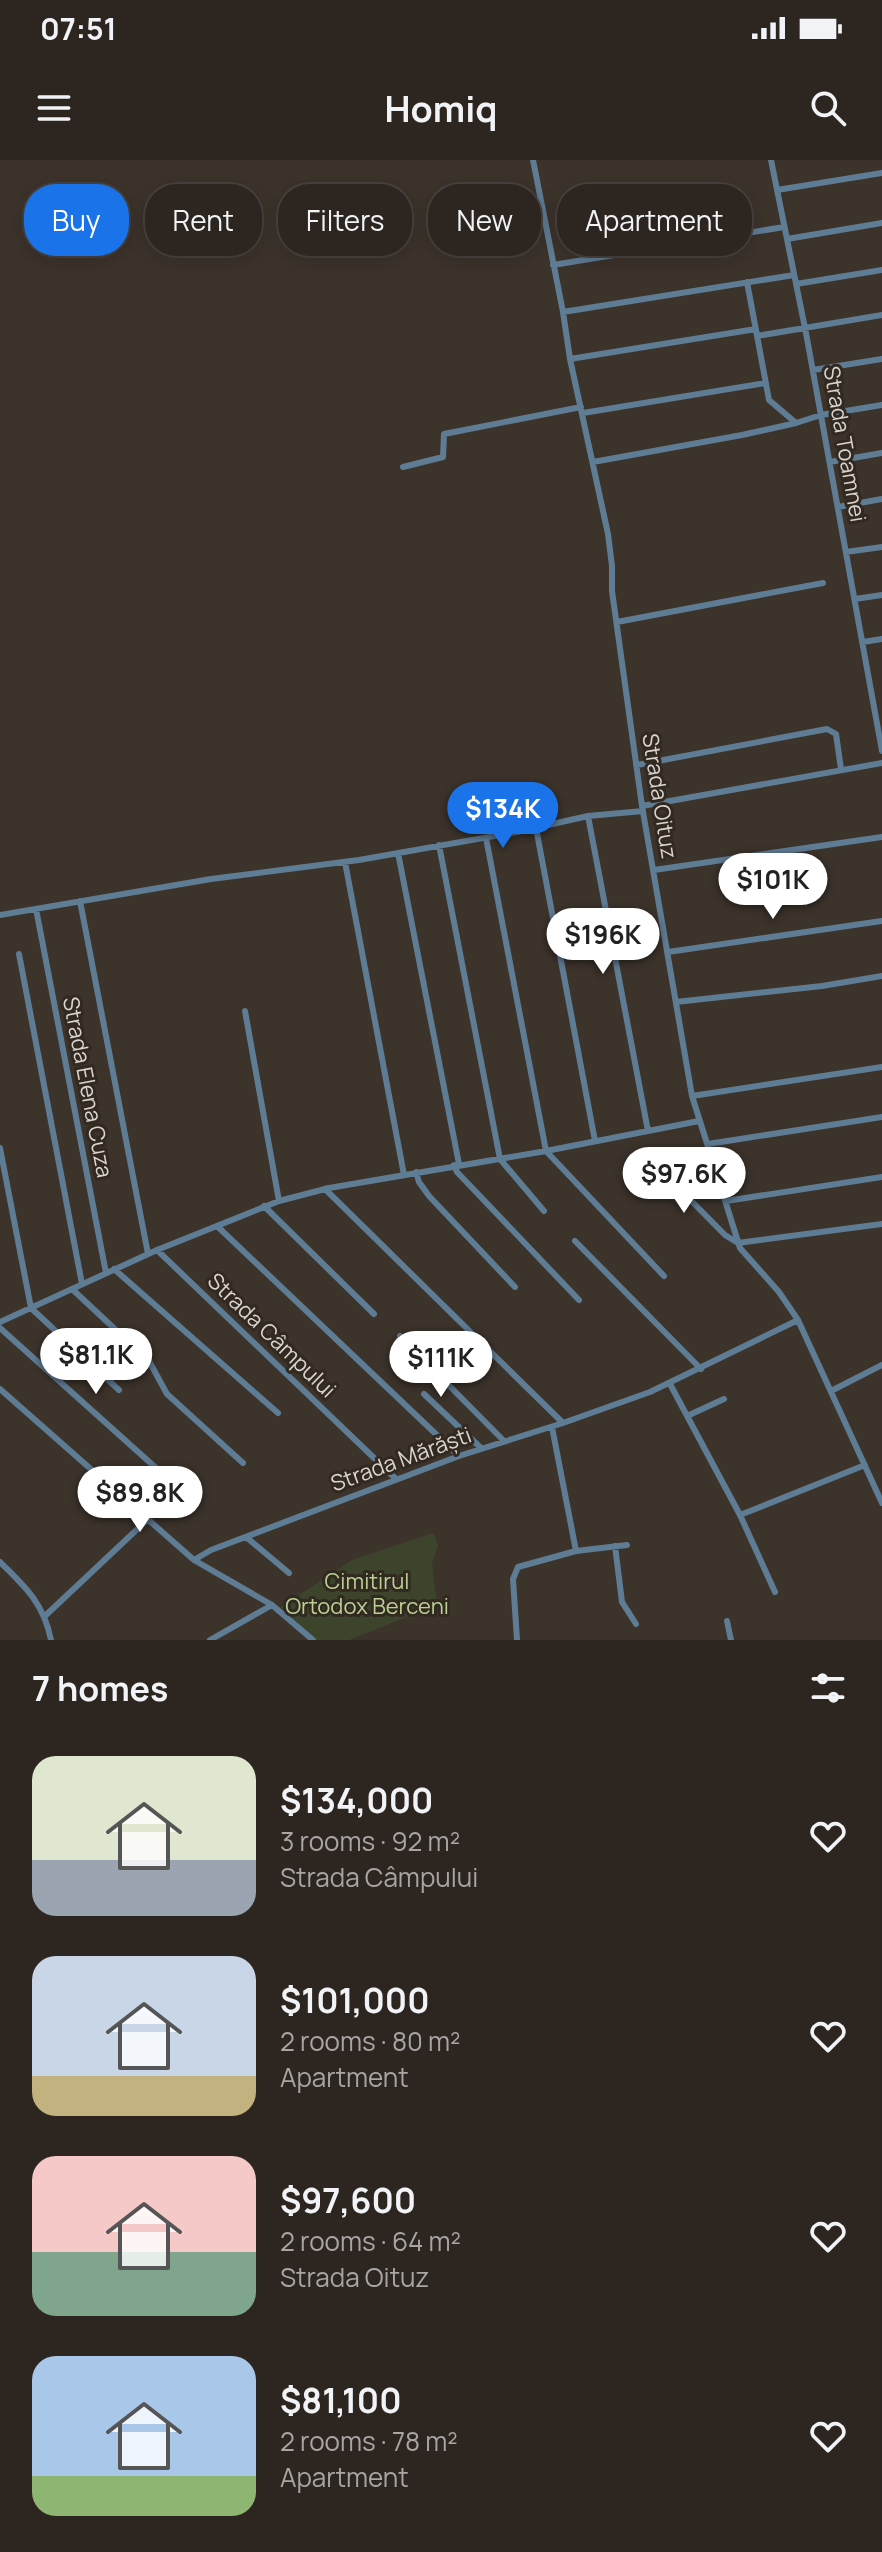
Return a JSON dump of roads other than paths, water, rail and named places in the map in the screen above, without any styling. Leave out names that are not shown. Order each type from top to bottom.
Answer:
[{"type":"street","name":"Strada Oituz","points":[[533,160],[570,359],[608,534],[612,591],[643,808],[692,1096],[738,1243],[744,1254],[789,1304],[813,1347],[882,1503]]},
{"type":"street","name":"Strada Toamnei","points":[[771,160],[806,330],[880,726],[882,751]]},
{"type":"street","points":[[777,190],[882,173]]},
{"type":"street","points":[[787,239],[882,223]]},
{"type":"street","points":[[553,265],[784,227]]},
{"type":"street","points":[[796,284],[882,270]]},
{"type":"street","points":[[563,312],[794,275]]},
{"type":"street","points":[[747,282],[769,400],[796,423]]},
{"type":"street","points":[[570,359],[756,332],[806,330],[882,315]]},
{"type":"street","points":[[813,370],[882,359]]},
{"type":"street","points":[[403,467],[443,457],[444,434],[766,383]]},
{"type":"street","points":[[593,462],[882,405]]},
{"type":"street","points":[[830,462],[882,453]]},
{"type":"street","points":[[838,507],[882,499]]},
{"type":"street","points":[[846,552],[882,547]]},
{"type":"street","points":[[617,622],[823,583]]},
{"type":"street","points":[[855,599],[882,595]]},
{"type":"street","points":[[863,642],[882,639]]},
{"type":"street","points":[[872,690],[882,688]]},
{"type":"street","points":[[637,765],[827,729],[836,734],[841,769]]},
{"type":"street","points":[[0,915],[211,879],[345,862],[486,838],[588,816],[882,763]]},
{"type":"street","points":[[588,816],[648,1131]]},
{"type":"street","points":[[536,828],[595,1141]]},
{"type":"street","points":[[654,870],[882,837]]},
{"type":"street","points":[[486,838],[546,1151],[664,1276]]},
{"type":"street","points":[[439,845],[500,1159],[544,1211]]},
{"type":"street","points":[[398,853],[457,1172],[579,1300]]},
{"type":"street","points":[[345,862],[404,1175]]},
{"type":"street","points":[[80,901],[148,1254]]},
{"type":"street","name":"Strada Elena Cuza","points":[[36,909],[106,1273]]},
{"type":"street","points":[[668,952],[882,921]]},
{"type":"street","points":[[19,954],[82,1284]]},
{"type":"street","points":[[676,1002],[822,986],[882,976]]},
{"type":"street","points":[[245,1011],[279,1201]]},
{"type":"street","points":[[692,1096],[882,1067]]},
{"type":"street","points":[[708,1144],[882,1117]]},
{"type":"street","points":[[175,1485],[89,1410],[0,1325],[114,1269],[279,1201],[325,1189],[699,1121]]},
{"type":"street","points":[[0,1148],[31,1308],[119,1390]]},
{"type":"street","points":[[648,1157],[725,1235],[738,1243],[882,1224]]},
{"type":"street","points":[[416,1172],[429,1196],[515,1287]]},
{"type":"street","points":[[726,1201],[882,1177]]},
{"type":"street","points":[[325,1189],[563,1423]]},
{"type":"street","points":[[264,1206],[374,1314]]},
{"type":"street","points":[[217,1226],[459,1456]]},
{"type":"street","points":[[575,1241],[701,1369]]},
{"type":"street","name":"Strada Câmpului","points":[[157,1250],[396,1479]]},
{"type":"street","points":[[114,1269],[278,1413]]},
{"type":"street","points":[[72,1289],[149,1361],[167,1394],[243,1463]]},
{"type":"street","name":"Strada Mărăști","points":[[194,1560],[211,1550],[396,1479],[670,1384],[798,1320]]},
{"type":"street","points":[[400,1336],[504,1441]]},
{"type":"street","points":[[831,1391],[882,1365]]},
{"type":"street","points":[[670,1384],[740,1515],[775,1592]]},
{"type":"street","points":[[1,1393],[194,1560],[272,1605],[313,1640]]},
{"type":"street","points":[[424,1394],[481,1448]]},
{"type":"street","points":[[687,1416],[724,1399]]},
{"type":"street","points":[[552,1427],[576,1551]]},
{"type":"street","points":[[740,1515],[865,1465]]},
{"type":"street","points":[[45,1616],[147,1520]]},
{"type":"street","points":[[246,1537],[289,1573]]},
{"type":"street","points":[[517,1640],[515,1569],[520,1565],[576,1551],[627,1545]]},
{"type":"street","points":[[615,1546],[622,1602],[636,1624]]},
{"type":"street","points":[[0,1562],[38,1603],[51,1637],[43,1640]]},
{"type":"street","points":[[210,1640],[272,1605]]},
{"type":"street","points":[[727,1621],[731,1640]]},
{"type":"park label","name":"Cimitirul Ortodox Berceni","points":[[367,1594]]}]
